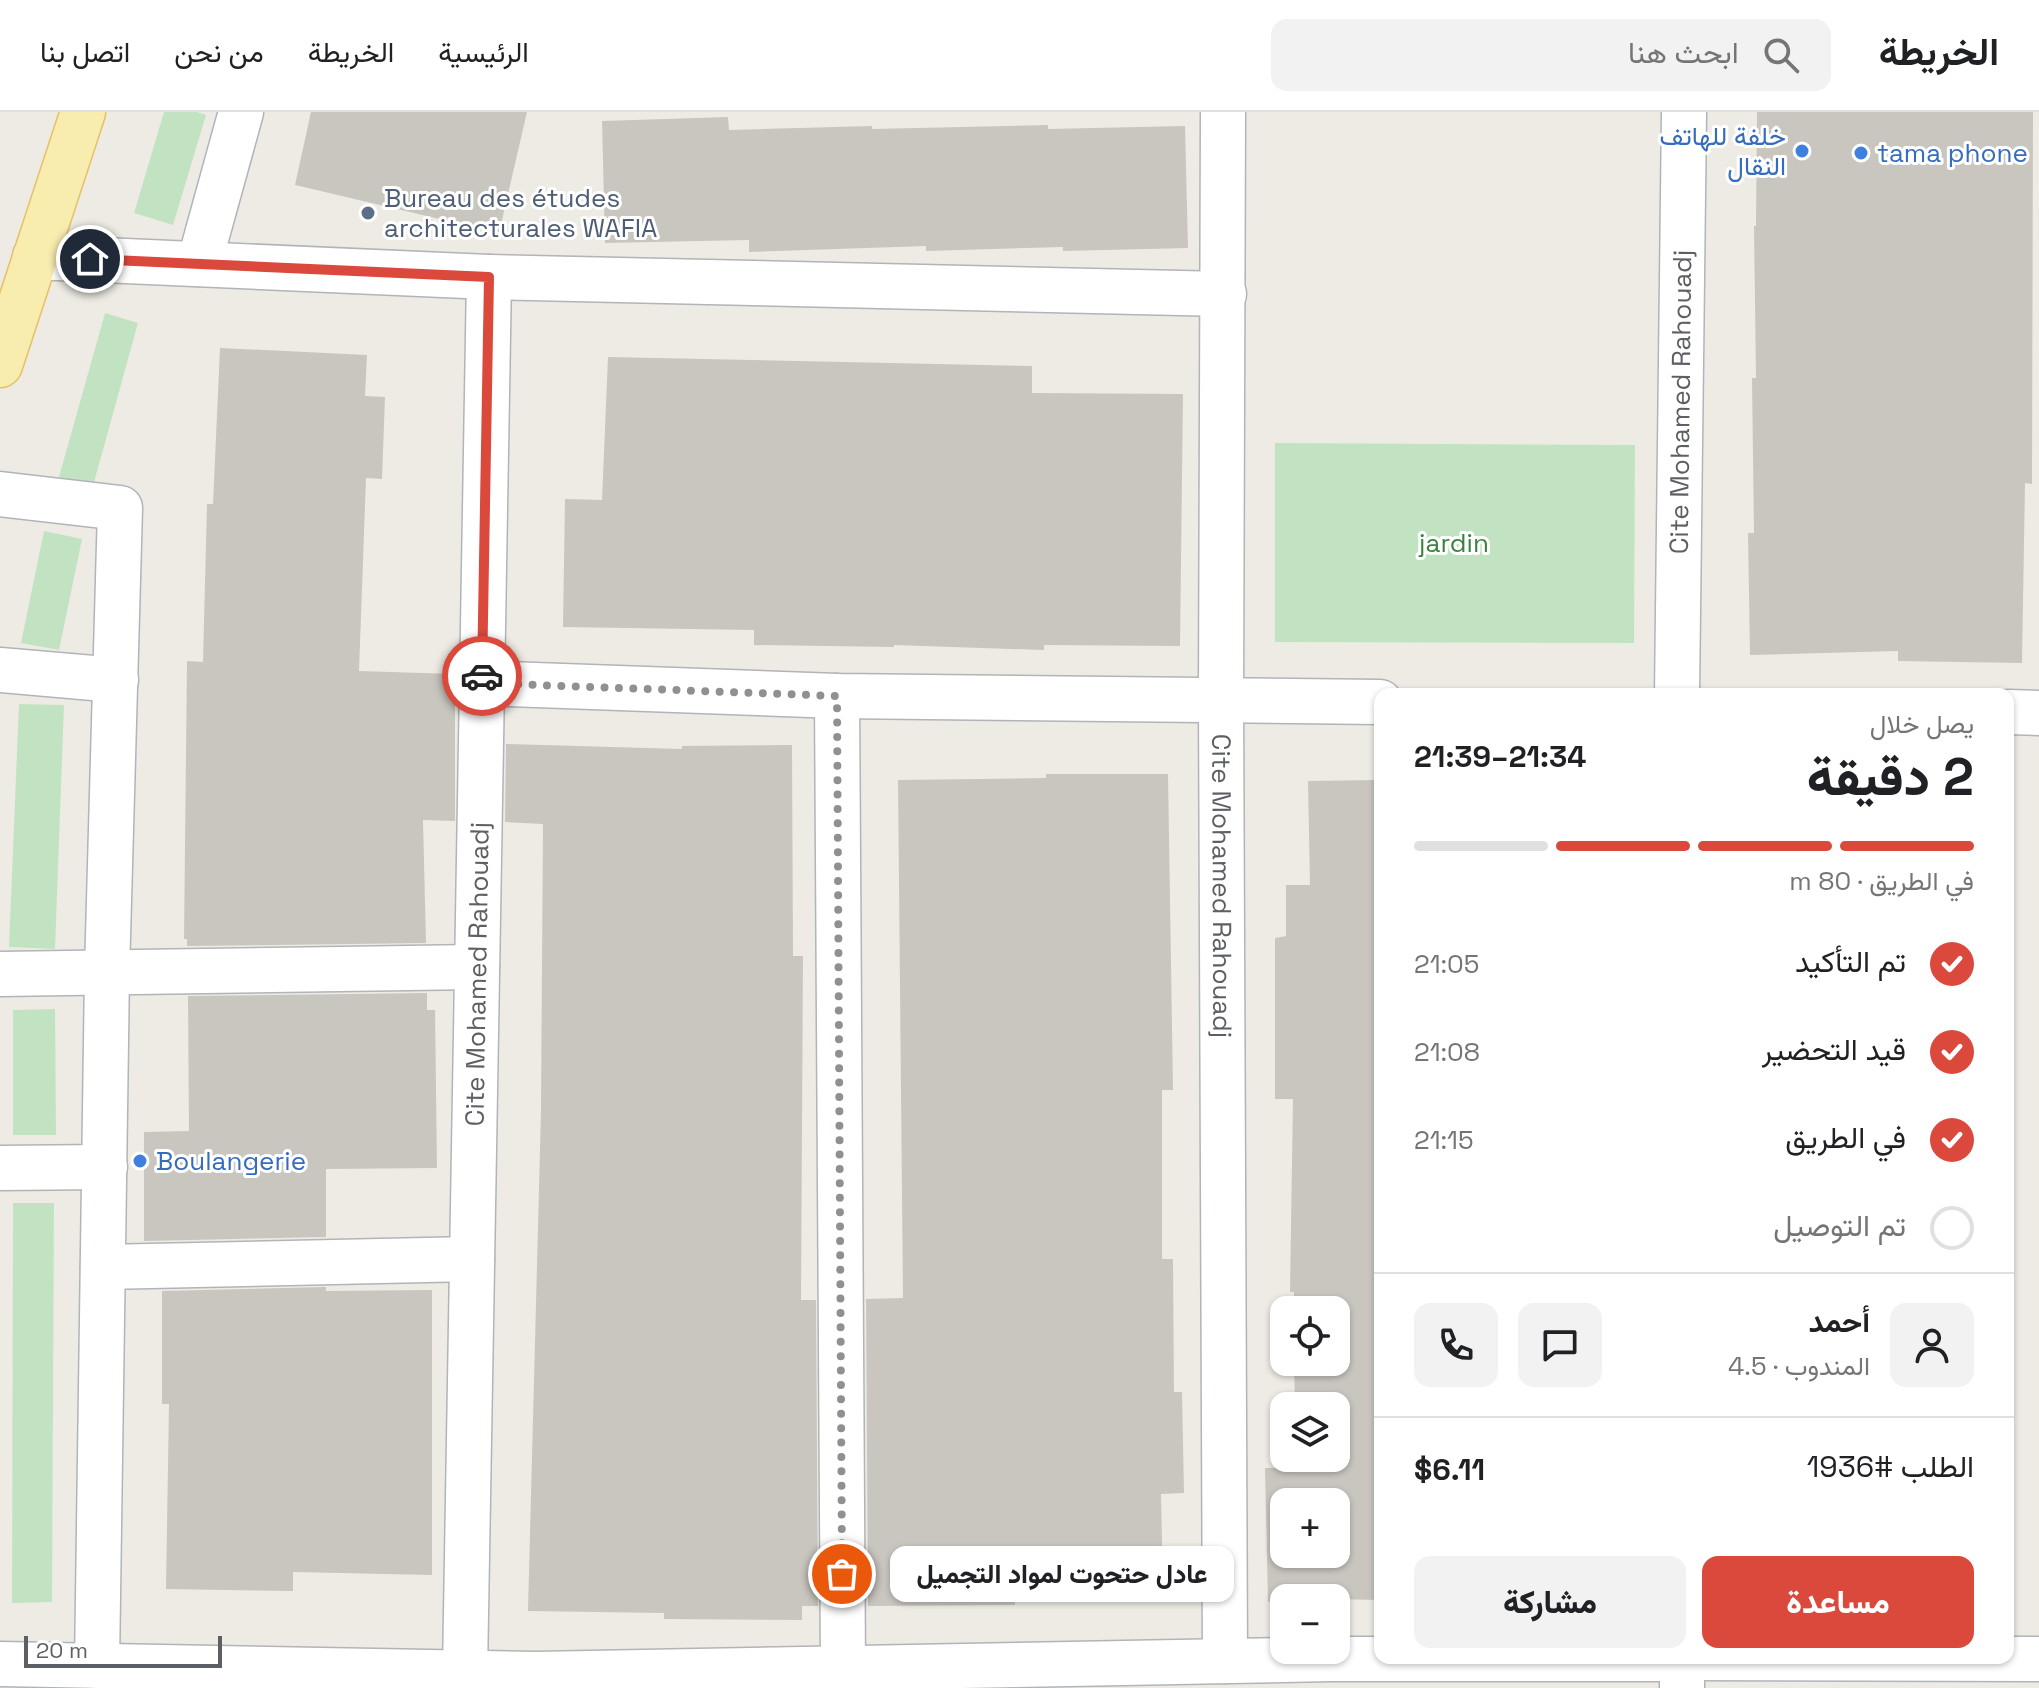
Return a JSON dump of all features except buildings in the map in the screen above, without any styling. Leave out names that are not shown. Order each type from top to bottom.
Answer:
[{"type":"main road","points":[[0,365],[83,112]]},
{"type":"street","points":[[199,264],[241,112]]},
{"type":"street","name":"Cite Mohamed Rahouadj","points":[[1223,112],[1221,698],[1225,1661]]},
{"type":"street","name":"Cite Mohamed Rahouadj","points":[[1677,688],[1684,112]]},
{"type":"street","points":[[35,257],[489,277],[1224,294]]},
{"type":"street","name":"Cite Mohamed Rahouadj","points":[[465,1672],[489,277]]},
{"type":"street","points":[[0,494],[120,508],[107,972],[97,1666]]},
{"type":"street","points":[[0,670],[116,680]]},
{"type":"street","points":[[482,683],[837,696],[1374,702]]},
{"type":"street","points":[[837,696],[843,1668]]},
{"type":"street","points":[[2014,712],[2039,713]]},
{"type":"street","points":[[0,974],[477,967]]},
{"type":"street","points":[[0,1168],[105,1167]]},
{"type":"street","points":[[103,1267],[472,1259]]},
{"type":"street","points":[[2014,1659],[2039,1659]]},
{"type":"street","points":[[0,1664],[536,1674],[1374,1660]]},
{"type":"street","points":[[1682,1664],[1682,1688]]},
{"type":"green space","points":[[164,112],[206,115],[173,225],[134,213]]},
{"type":"green space","points":[[105,313],[138,323],[93,486],[59,477]]},
{"type":"green space","name":"jardin","points":[[1275,443],[1635,445],[1634,643],[1275,642]]},
{"type":"green space","points":[[44,531],[82,539],[59,650],[21,643]]},
{"type":"green space","points":[[19,704],[64,705],[55,949],[9,947]]},
{"type":"green space","points":[[55,1009],[56,1135],[13,1135],[13,1010]]},
{"type":"green space","points":[[13,1203],[54,1203],[52,1602],[12,1603]]},
{"type":"way so far","points":[[482,676],[482,683],[837,696],[842,1574]]},
{"type":"place","name":"خلفة للهاتف النقال","points":[[1802,151]]},
{"type":"place","name":"tama phone","points":[[1861,153]]},
{"type":"place","name":"Bureau des études architecturales WAFIA","points":[[368,213]]},
{"type":"place","name":"Boulangerie","points":[[140,1161]]},
{"type":"place","name":"عادل حتحوت لمواد التجميل","points":[[842,1574]]},
{"type":"route","points":[[90,259],[489,277],[482,676]]}]
